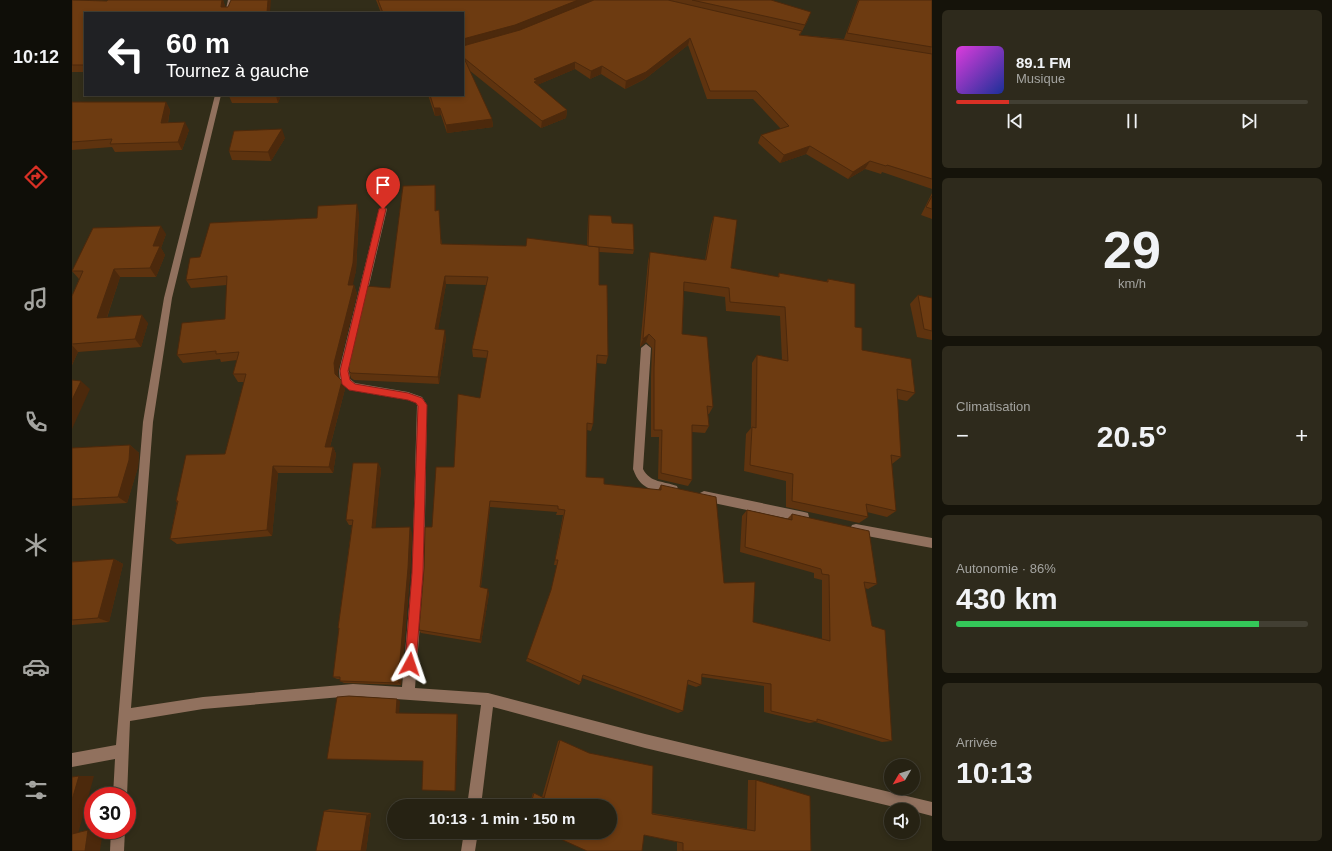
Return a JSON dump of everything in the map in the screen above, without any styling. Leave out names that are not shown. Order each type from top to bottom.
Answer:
[{"type":"street","points":[[228,12],[230,0]]},
{"type":"street","points":[[120,787],[124,716],[148,422],[168,298],[218,96]]},
{"type":"street","points":[[383,209],[344,371],[345,381],[352,387],[408,396],[419,400],[422,405],[418,573],[408,694]]},
{"type":"street","points":[[646,348],[638,469],[640,477],[650,484],[680,490]]},
{"type":"street","points":[[695,494],[817,520]]},
{"type":"street","points":[[847,527],[892,537],[932,543]]},
{"type":"street","points":[[124,716],[204,703],[345,691],[488,699],[653,743],[932,808]]},
{"type":"street","points":[[475,799],[488,699]]},
{"type":"street","points":[[72,760],[122,751]]},
{"type":"street","points":[[117,851],[118,839]]},
{"type":"street","points":[[468,851],[470,839]]},
{"type":"building","points":[[72,0],[222,0],[221,7],[228,7],[231,0],[268,0],[267,12],[84,12],[84,65],[72,65]]},
{"type":"building","points":[[378,0],[578,0],[515,25],[464,39],[464,12],[383,12]]},
{"type":"building","points":[[594,0],[668,0],[802,31],[799,35],[845,40],[932,54],[932,179],[870,161],[853,172],[810,146],[784,155],[761,135],[789,126],[756,91],[710,91],[690,38],[646,72],[626,81],[602,66],[591,71],[575,62],[534,79],[537,81],[534,82],[567,110],[542,121],[464,58],[464,46],[520,30]]},
{"type":"building","points":[[692,0],[771,0],[811,12],[805,25]]},
{"type":"building","points":[[859,0],[932,0],[932,47],[847,33]]},
{"type":"building","points":[[464,58],[492,119],[446,125],[440,108],[434,108],[430,96],[464,96]]},
{"type":"building","points":[[72,102],[166,102],[161,123],[185,122],[178,142],[110,144],[112,139],[72,142]]},
{"type":"building","points":[[282,129],[268,152],[229,151],[234,131]]},
{"type":"building","points":[[435,185],[435,211],[439,210],[441,244],[526,246],[527,238],[599,247],[599,285],[607,285],[608,356],[597,355],[593,424],[587,423],[586,477],[604,478],[604,484],[661,490],[661,485],[716,497],[724,583],[755,582],[753,622],[830,641],[829,575],[822,574],[821,569],[745,547],[747,510],[792,520],[792,514],[869,531],[877,584],[864,582],[872,626],[885,630],[892,741],[817,719],[817,722],[771,711],[771,684],[702,674],[701,685],[688,680],[683,711],[583,675],[581,682],[527,658],[551,590],[558,560],[555,560],[565,510],[558,509],[558,506],[490,501],[480,587],[488,589],[480,640],[419,630],[424,568],[425,527],[432,527],[436,467],[454,467],[458,394],[480,398],[488,351],[472,349],[488,277],[445,276],[435,329],[445,330],[438,377],[351,373],[349,371],[348,363],[366,286],[390,288],[403,186]]},
{"type":"building","points":[[932,196],[932,209],[926,207]]},
{"type":"building","points":[[357,204],[353,263],[348,285],[354,285],[334,363],[335,374],[342,381],[325,447],[333,447],[329,467],[273,466],[267,530],[170,539],[178,501],[176,501],[186,455],[225,454],[246,374],[233,374],[239,352],[216,354],[216,351],[177,355],[182,323],[225,319],[227,276],[186,280],[190,258],[200,257],[210,223],[317,218],[318,206]]},
{"type":"building","points":[[589,215],[611,216],[612,223],[633,224],[634,250],[588,246]]},
{"type":"building","points":[[714,216],[737,220],[731,268],[779,277],[779,273],[828,282],[828,279],[855,284],[855,327],[862,328],[862,350],[911,359],[915,393],[897,389],[901,457],[891,455],[896,511],[866,504],[868,517],[792,501],[793,474],[750,465],[752,427],[756,428],[757,355],[788,361],[785,307],[730,302],[729,288],[684,282],[682,334],[707,337],[713,407],[707,406],[709,426],[692,425],[692,480],[661,473],[662,430],[654,430],[655,340],[649,334],[643,339],[650,252],[706,260]]},
{"type":"building","points":[[161,226],[153,246],[160,246],[150,268],[114,269],[97,318],[142,315],[135,339],[72,344],[72,296],[83,271],[72,271],[93,228]]},
{"type":"building","points":[[918,295],[932,298],[932,331],[924,329]]},
{"type":"building","points":[[72,380],[81,381],[72,400]]},
{"type":"building","points":[[130,445],[129,460],[118,497],[72,499],[72,448]]},
{"type":"building","points":[[353,463],[378,463],[372,528],[410,527],[398,683],[340,681],[340,677],[333,677],[338,628],[353,520],[346,520]]},
{"type":"building","points":[[114,559],[98,618],[72,620],[72,562]]},
{"type":"building","points":[[349,696],[397,699],[396,713],[457,714],[455,791],[422,790],[423,761],[327,759],[337,697]]},
{"type":"building","points":[[560,740],[589,753],[653,766],[652,814],[755,831],[756,780],[810,796],[811,851],[683,851],[683,843],[644,835],[642,851],[587,851],[560,839],[617,839],[617,799],[532,799],[534,793],[544,798]]},
{"type":"building","points":[[79,776],[72,800],[72,777]]},
{"type":"building","points":[[324,811],[367,815],[361,851],[316,851]]},
{"type":"building","points":[[84,831],[84,839],[87,839],[85,851],[72,851],[72,834]]},
{"type":"route","points":[[383,209],[344,371],[345,381],[352,387],[408,396],[419,400],[422,405],[418,519],[418,573],[410,664]]}]
